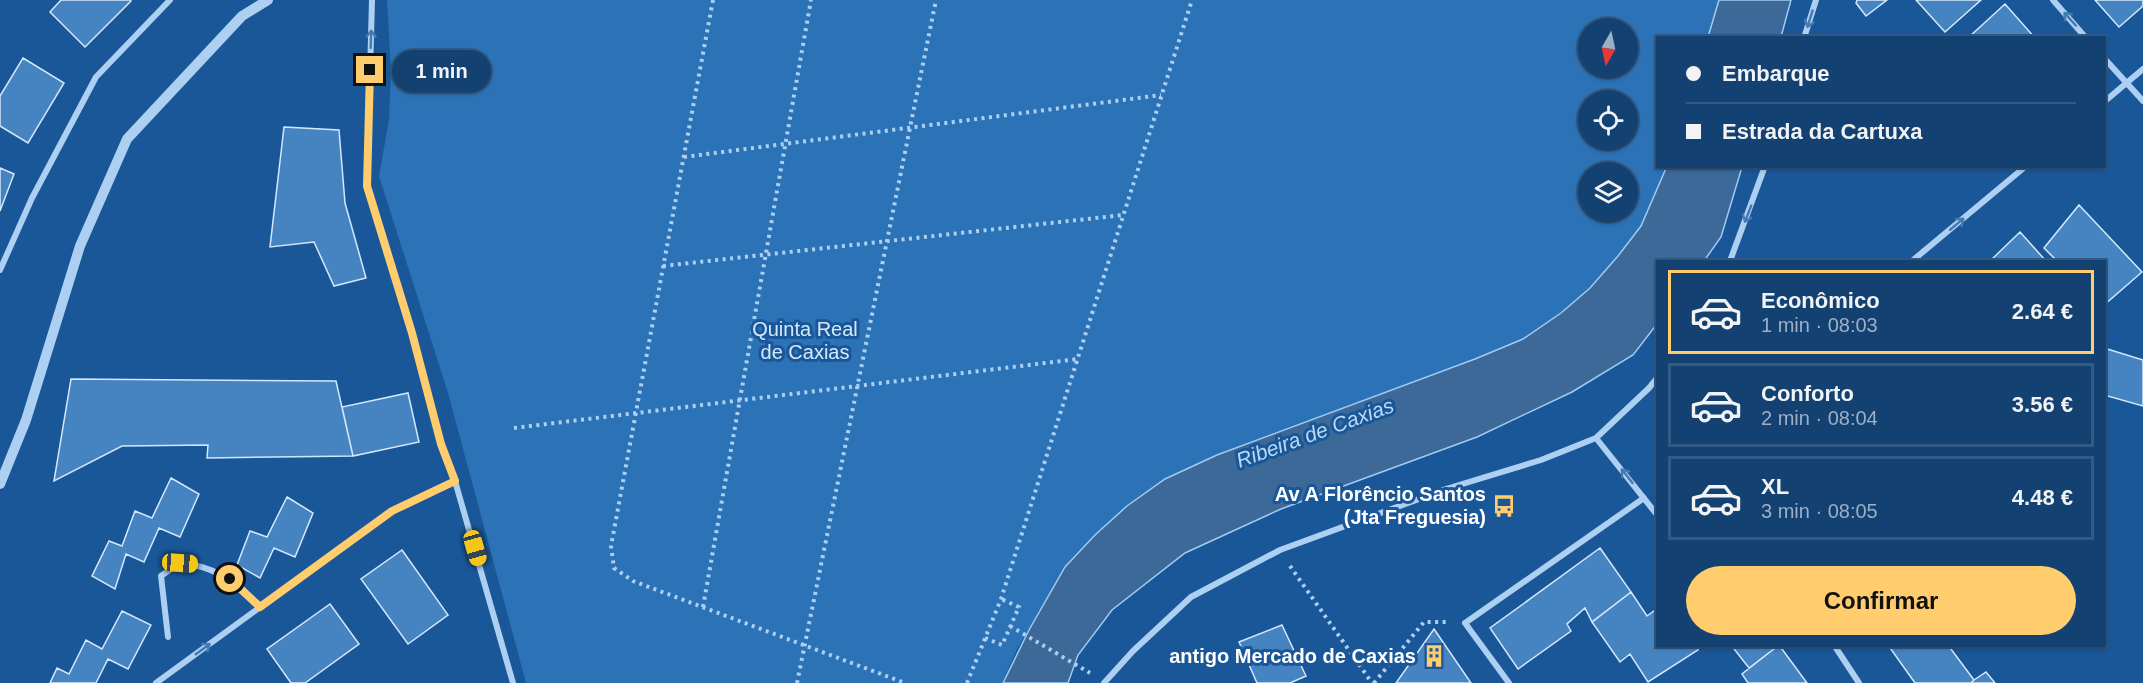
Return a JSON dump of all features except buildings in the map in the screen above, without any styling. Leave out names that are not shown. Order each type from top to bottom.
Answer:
[{"type":"street","points":[[0,270],[32,198],[96,77],[170,0]]},
{"type":"street","points":[[0,484],[26,420],[80,246],[127,139],[242,16],[268,0]]},
{"type":"street","points":[[372,0],[367,186],[513,683]]},
{"type":"street","points":[[1805,36],[1816,0]]},
{"type":"street","points":[[2053,0],[2084,36]]},
{"type":"street","points":[[2106,60],[2143,101]]},
{"type":"street","points":[[2106,100],[2143,69]]},
{"type":"street","points":[[1730,260],[1765,168]]},
{"type":"street","points":[[1913,260],[2024,168]]},
{"type":"street","points":[[1104,683],[1133,651],[1191,597],[1280,550],[1446,489],[1541,460],[1596,438],[1656,379]]},
{"type":"street","points":[[1649,388],[1656,385]]},
{"type":"street","points":[[1596,438],[1656,513]]},
{"type":"street","points":[[156,683],[392,511],[455,481]]},
{"type":"street","points":[[1509,683],[1465,623],[1644,498]]},
{"type":"street","points":[[168,637],[161,576],[180,563],[200,564],[230,579],[260,607]]},
{"type":"street","points":[[1834,647],[1859,683]]},
{"type":"path","points":[[713,0],[611,546],[614,568],[633,581],[905,683]]},
{"type":"path","points":[[703,608],[811,0]]},
{"type":"path","points":[[796,683],[936,0]]},
{"type":"path","points":[[967,683],[1001,599],[1192,0]]},
{"type":"path","points":[[684,157],[1161,95]]},
{"type":"path","points":[[663,266],[1123,215]]},
{"type":"path","points":[[514,428],[1078,358]]},
{"type":"path","points":[[1280,550],[1373,683],[1424,622],[1465,623]]},
{"type":"path","points":[[985,638],[1002,645],[1019,607],[1001,599]]},
{"type":"path","points":[[1010,627],[1083,668]]},
{"type":"green space","name":"Quinta Real de Caxias","points":[[387,0],[1719,0],[1708,36],[1656,36],[1656,168],[1667,168],[1641,226],[1590,288],[1561,313],[1523,339],[1217,455],[1165,479],[1127,506],[1065,567],[1016,651],[1002,683],[526,683],[448,393],[379,176],[389,120],[391,71]]},
{"type":"water","points":[[1719,0],[1791,0],[1781,36],[1708,36]]},
{"type":"water","name":"Ribeira de Caxias","points":[[1666,168],[1742,168],[1721,237],[1705,260],[1656,260],[1656,325],[1633,355],[1572,392],[1477,437],[1281,509],[1185,553],[1112,610],[1078,655],[1068,683],[1003,683],[1029,630],[1065,567],[1127,506],[1165,479],[1217,455],[1523,339],[1561,313],[1590,288],[1641,226]]},
{"type":"place","name":"Av A Florêncio Santos (Jta Freguesia)","points":[[1504,506]]},
{"type":"place","name":"antigo Mercado de Caxias","points":[[1434,656]]},
{"type":"route","points":[[230,579],[260,607],[392,511],[455,481],[441,444],[412,333],[367,186],[370,70]]}]
